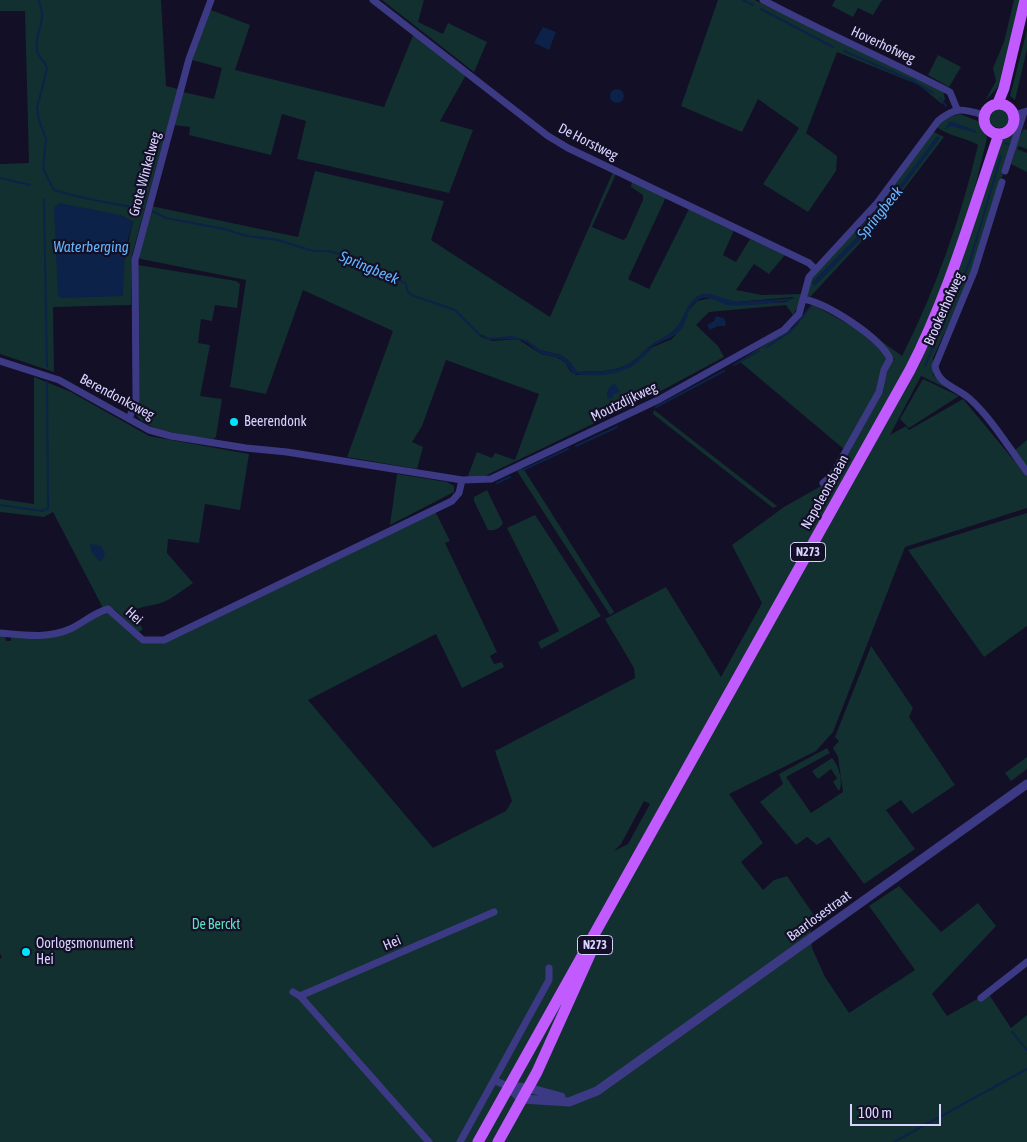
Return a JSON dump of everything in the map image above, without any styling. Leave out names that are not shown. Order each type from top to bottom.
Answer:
[{"type":"main road","name":"N273","points":[[1014,110],[1004,88],[1025,0]]},
{"type":"main road","name":"N273","points":[[995,133],[1012,128],[1014,110],[1010,90],[1027,22]]},
{"type":"main road","points":[[995,133],[985,124],[984,115],[989,107],[1014,110]]},
{"type":"main road","name":"Napoleonsbaan","points":[[507,1086],[913,363],[942,302],[962,251],[995,133]]},
{"type":"main road","name":"Napoleonsbaan","points":[[528,1088],[538,1072],[571,1001],[618,889]]},
{"type":"main road","name":"N273","points":[[478,1142],[507,1086]]},
{"type":"main road","name":"N273","points":[[498,1142],[528,1088]]},
{"type":"street","name":"Grote Winkelweg","points":[[129,419],[136,400],[135,260],[190,59],[211,0]]},
{"type":"street","name":"De Horstweg","points":[[373,0],[548,136],[568,148],[809,263],[815,269]]},
{"type":"street","name":"Hoverhofweg","points":[[763,0],[824,32],[896,64],[950,92],[957,109]]},
{"type":"street","name":"Moutzdijkweg","points":[[462,480],[491,479],[660,399],[773,338],[793,322],[799,314],[807,282],[815,269],[877,203],[938,120],[949,111],[957,109]]},
{"type":"street","points":[[957,109],[984,115]]},
{"type":"street","points":[[1005,171],[1014,110]]},
{"type":"street","name":"Brookerhofweg","points":[[1002,182],[974,272],[935,366],[940,378],[970,398],[980,409],[1027,472]]},
{"type":"street","points":[[803,299],[828,308],[865,332],[890,359],[884,370],[879,392],[833,474],[823,483]]},
{"type":"street","name":"Berendonksweg","points":[[0,361],[59,380],[149,430],[171,436],[246,448],[287,452],[462,480]]},
{"type":"street","name":"Hei","points":[[0,632],[36,636],[55,634],[69,630],[101,610],[108,609],[143,640],[153,642],[164,640],[452,501],[459,493],[462,480]]},
{"type":"street","name":"Baarlosestraat","points":[[579,1099],[597,1091],[1027,784]]},
{"type":"street","name":"Hei","points":[[300,996],[494,912]]},
{"type":"street","points":[[981,998],[1027,962]]},
{"type":"street","points":[[460,1142],[549,980],[549,968]]},
{"type":"street","points":[[293,992],[300,996],[429,1142]]},
{"type":"street","points":[[494,1080],[507,1086],[522,1099],[569,1102],[579,1099]]},
{"type":"street","points":[[507,1086],[528,1088],[554,1096],[579,1099]]},
{"type":"green space","points":[[0,0],[161,0],[166,86],[178,89],[132,255],[131,305],[53,307],[54,372],[0,354],[0,164],[29,163],[25,11],[0,11]],"holes":[[[120,215],[133,222],[124,261]]]},
{"type":"green space","points":[[382,0],[424,0],[418,22],[443,34],[448,23],[487,42],[474,72]]},
{"type":"green space","points":[[718,0],[755,0],[943,91],[945,99],[942,104],[919,85],[837,52],[806,133],[837,156],[836,171],[808,212],[763,184],[799,128],[758,99],[742,132],[681,106]]},
{"type":"green space","points":[[835,0],[882,0],[873,15],[858,8],[853,17],[832,6]]},
{"type":"green space","points":[[1014,0],[1023,0],[999,86],[985,101],[996,81],[993,68],[1004,42]]},
{"type":"green space","points":[[211,10],[250,25],[235,70],[384,107],[414,33],[466,75],[440,121],[473,130],[449,193],[297,159],[306,121],[282,114],[271,155],[189,135],[190,127],[174,125],[183,92],[214,99],[222,68],[192,60]]},
{"type":"green space","points":[[1027,30],[1027,49],[1015,100],[1010,96]]},
{"type":"green space","points":[[938,55],[961,67],[949,87],[928,75]]},
{"type":"green space","points":[[995,108],[1003,108],[1009,114],[1009,122],[1003,128],[995,128],[989,122],[989,114]]},
{"type":"green space","name":"De Berckt","points":[[960,114],[980,122],[987,138],[972,200],[912,372],[1000,140],[1012,132],[1020,122],[968,281],[933,358],[933,375],[946,388],[921,376],[890,435],[906,426],[909,430],[963,399],[1027,476],[1027,508],[905,547],[833,732],[816,751],[729,794],[763,843],[741,862],[763,890],[774,880],[787,876],[816,918],[810,923],[812,948],[825,977],[849,1013],[915,970],[869,906],[899,886],[941,932],[978,903],[996,926],[932,994],[947,1016],[988,993],[1011,1028],[1027,1015],[1027,1142],[0,1142],[0,959],[2,957],[0,954],[0,635],[5,635],[6,641],[11,641],[11,636],[39,638],[107,611],[141,640],[158,639],[435,511],[450,541],[445,543],[497,652],[490,656],[494,664],[502,662],[504,667],[462,688],[436,634],[308,700],[433,848],[506,811],[512,801],[495,751],[635,678],[634,668],[605,619],[666,587],[721,677],[762,603],[732,545],[784,507],[830,481],[881,393],[890,363],[895,359],[866,330],[902,356],[937,279],[964,199],[978,145],[938,128],[938,125],[946,118]],"holes":[[[644,801],[650,804],[628,844],[614,851],[621,844]]]},
{"type":"green space","points":[[1024,129],[1027,130],[1027,149],[1019,146],[1017,149],[1027,153],[1027,172],[1011,164],[1018,139]]},
{"type":"green space","points":[[934,132],[944,137],[876,226],[810,297],[807,295],[811,279],[817,270],[866,221]],"holes":[[[940,137],[873,226],[813,285],[813,282],[870,224]]]},
{"type":"green space","points":[[315,171],[444,201],[431,240],[550,317],[613,172],[616,174],[592,227],[623,240],[626,238],[643,200],[643,195],[631,187],[632,181],[666,197],[628,279],[649,289],[689,209],[734,230],[723,255],[736,262],[750,239],[785,255],[769,274],[754,264],[736,290],[762,295],[801,294],[799,304],[793,315],[786,305],[709,312],[696,325],[718,346],[724,357],[659,392],[485,476],[467,478],[477,452],[492,458],[495,453],[515,460],[539,394],[446,360],[422,426],[412,442],[423,447],[417,469],[347,457],[393,331],[303,290],[266,394],[230,387],[246,280],[141,259],[139,257],[151,206],[298,237]],"holes":[[[703,294],[736,302],[794,297],[786,302],[733,305],[711,298],[697,301],[688,311],[683,326],[672,339],[653,347],[632,366],[613,373],[576,375],[570,371],[565,362],[556,357],[541,354],[519,340],[526,340],[540,350],[561,355],[569,361],[577,372],[611,370],[633,361],[650,346],[672,332],[678,326],[693,300]],[[480,334],[489,338],[514,339],[492,341],[481,337]]]},
{"type":"green space","points":[[138,265],[236,281],[240,284],[237,308],[215,305],[212,321],[201,319],[198,343],[210,345],[200,396],[222,399],[216,437],[213,439],[183,435],[150,426],[136,415],[139,400]]},
{"type":"green space","points":[[812,304],[864,333],[888,358],[878,392],[845,450],[739,361],[797,325]]},
{"type":"green space","points":[[34,377],[71,392],[149,436],[249,454],[240,510],[205,504],[199,543],[168,539],[167,553],[193,583],[165,601],[131,612],[143,629],[139,632],[114,609],[103,608],[53,512],[44,517],[0,512],[0,499],[34,504]]},
{"type":"green space","points":[[923,379],[959,396],[909,428],[900,419]]},
{"type":"green space","points":[[654,410],[777,506],[773,508],[653,414]]},
{"type":"green space","points":[[1027,440],[1027,468],[1014,451]]},
{"type":"green space","points":[[523,468],[614,612],[610,615],[517,471]]},
{"type":"green space","points":[[397,474],[447,482],[454,486],[454,492],[390,525]]},
{"type":"green space","points":[[487,490],[503,523],[499,528],[492,530],[488,530],[474,501],[474,497]]},
{"type":"green space","points":[[1027,513],[1027,626],[984,657],[908,550]]},
{"type":"green space","points":[[535,515],[601,616],[541,649],[538,642],[559,631],[507,528]]},
{"type":"green space","points":[[871,646],[913,708],[909,717],[955,785],[912,814],[901,800],[886,810],[915,849],[864,884],[829,837],[817,845],[807,837],[796,845],[760,802],[783,784],[779,774],[827,748],[830,753],[786,777],[811,813],[843,792],[838,757],[833,748],[839,741],[835,737]]},
{"type":"green space","points":[[1027,757],[1027,769],[1011,781],[1005,773]]},
{"type":"green space","points":[[832,758],[840,774],[841,784],[839,791],[833,782],[837,778],[831,769],[818,779],[812,771]]},
{"type":"water","points":[[543,27],[556,32],[549,50],[534,43]]},
{"type":"water","points":[[614,89],[620,89],[624,96],[620,103],[614,103],[610,99],[610,93]]},
{"type":"water","points":[[950,121],[975,130],[977,133],[951,126],[944,130]]},
{"type":"water","points":[[937,136],[940,138],[873,226],[815,286],[813,285],[812,283],[870,224]]},
{"type":"water","name":"Waterberging","points":[[59,203],[120,215],[133,222],[125,250],[123,296],[61,298],[58,296],[54,208]]},
{"type":"water","points":[[703,294],[711,294],[736,302],[795,298],[773,303],[727,305],[710,298],[702,298],[694,303],[677,334],[656,344],[632,366],[608,374],[573,374],[565,362],[556,357],[541,354],[527,343],[518,339],[487,340],[478,334],[489,338],[512,336],[526,340],[540,350],[561,355],[569,361],[577,372],[611,370],[633,361],[650,346],[672,332],[678,326],[693,300]]},
{"type":"water","points":[[716,316],[724,318],[725,326],[718,326],[710,330],[707,325],[714,321]]},
{"type":"water","points":[[615,384],[620,392],[614,394],[611,399],[607,398],[607,392],[611,385]]},
{"type":"water","points":[[90,544],[101,546],[105,554],[103,560],[99,561],[91,551]]},
{"type":"waterway","name":"Springbeek","points":[[38,0],[41,7],[42,20],[37,37],[37,51],[47,69],[37,108],[46,139],[43,169],[54,190],[87,199],[143,209]]},
{"type":"waterway","points":[[743,0],[753,5]]},
{"type":"waterway","points":[[761,9],[833,47]]},
{"type":"waterway","points":[[844,51],[913,81],[933,93]]},
{"type":"waterway","points":[[940,98],[946,106]]},
{"type":"waterway","name":"Springbeek","points":[[1005,143],[1009,144]]},
{"type":"waterway","points":[[925,366],[970,261],[1001,156]]},
{"type":"waterway","points":[[0,178],[30,185]]},
{"type":"waterway","points":[[44,199],[47,367]]},
{"type":"waterway","name":"Springbeek","points":[[152,211],[166,218],[224,229],[247,236],[278,240],[313,251],[329,251],[347,256],[376,267],[406,284],[407,290],[411,295],[455,310],[480,335]]},
{"type":"waterway","points":[[767,347],[791,331],[811,306]]},
{"type":"waterway","points":[[734,365],[759,351]]},
{"type":"waterway","points":[[656,407],[724,371]]},
{"type":"waterway","points":[[0,505],[42,511],[48,508],[47,382]]},
{"type":"waterway","points":[[576,446],[617,427]]},
{"type":"waterway","points":[[523,470],[568,449]]},
{"type":"waterway","points":[[497,483],[510,477]]},
{"type":"waterway","points":[[1012,1032],[1027,1050]]},
{"type":"waterway","points":[[894,1142],[1027,1069]]},
{"type":"place","name":"Beerendonk","points":[[234,422]]},
{"type":"place","name":"Oorlogsmonument Hei","points":[[26,952]]}]
